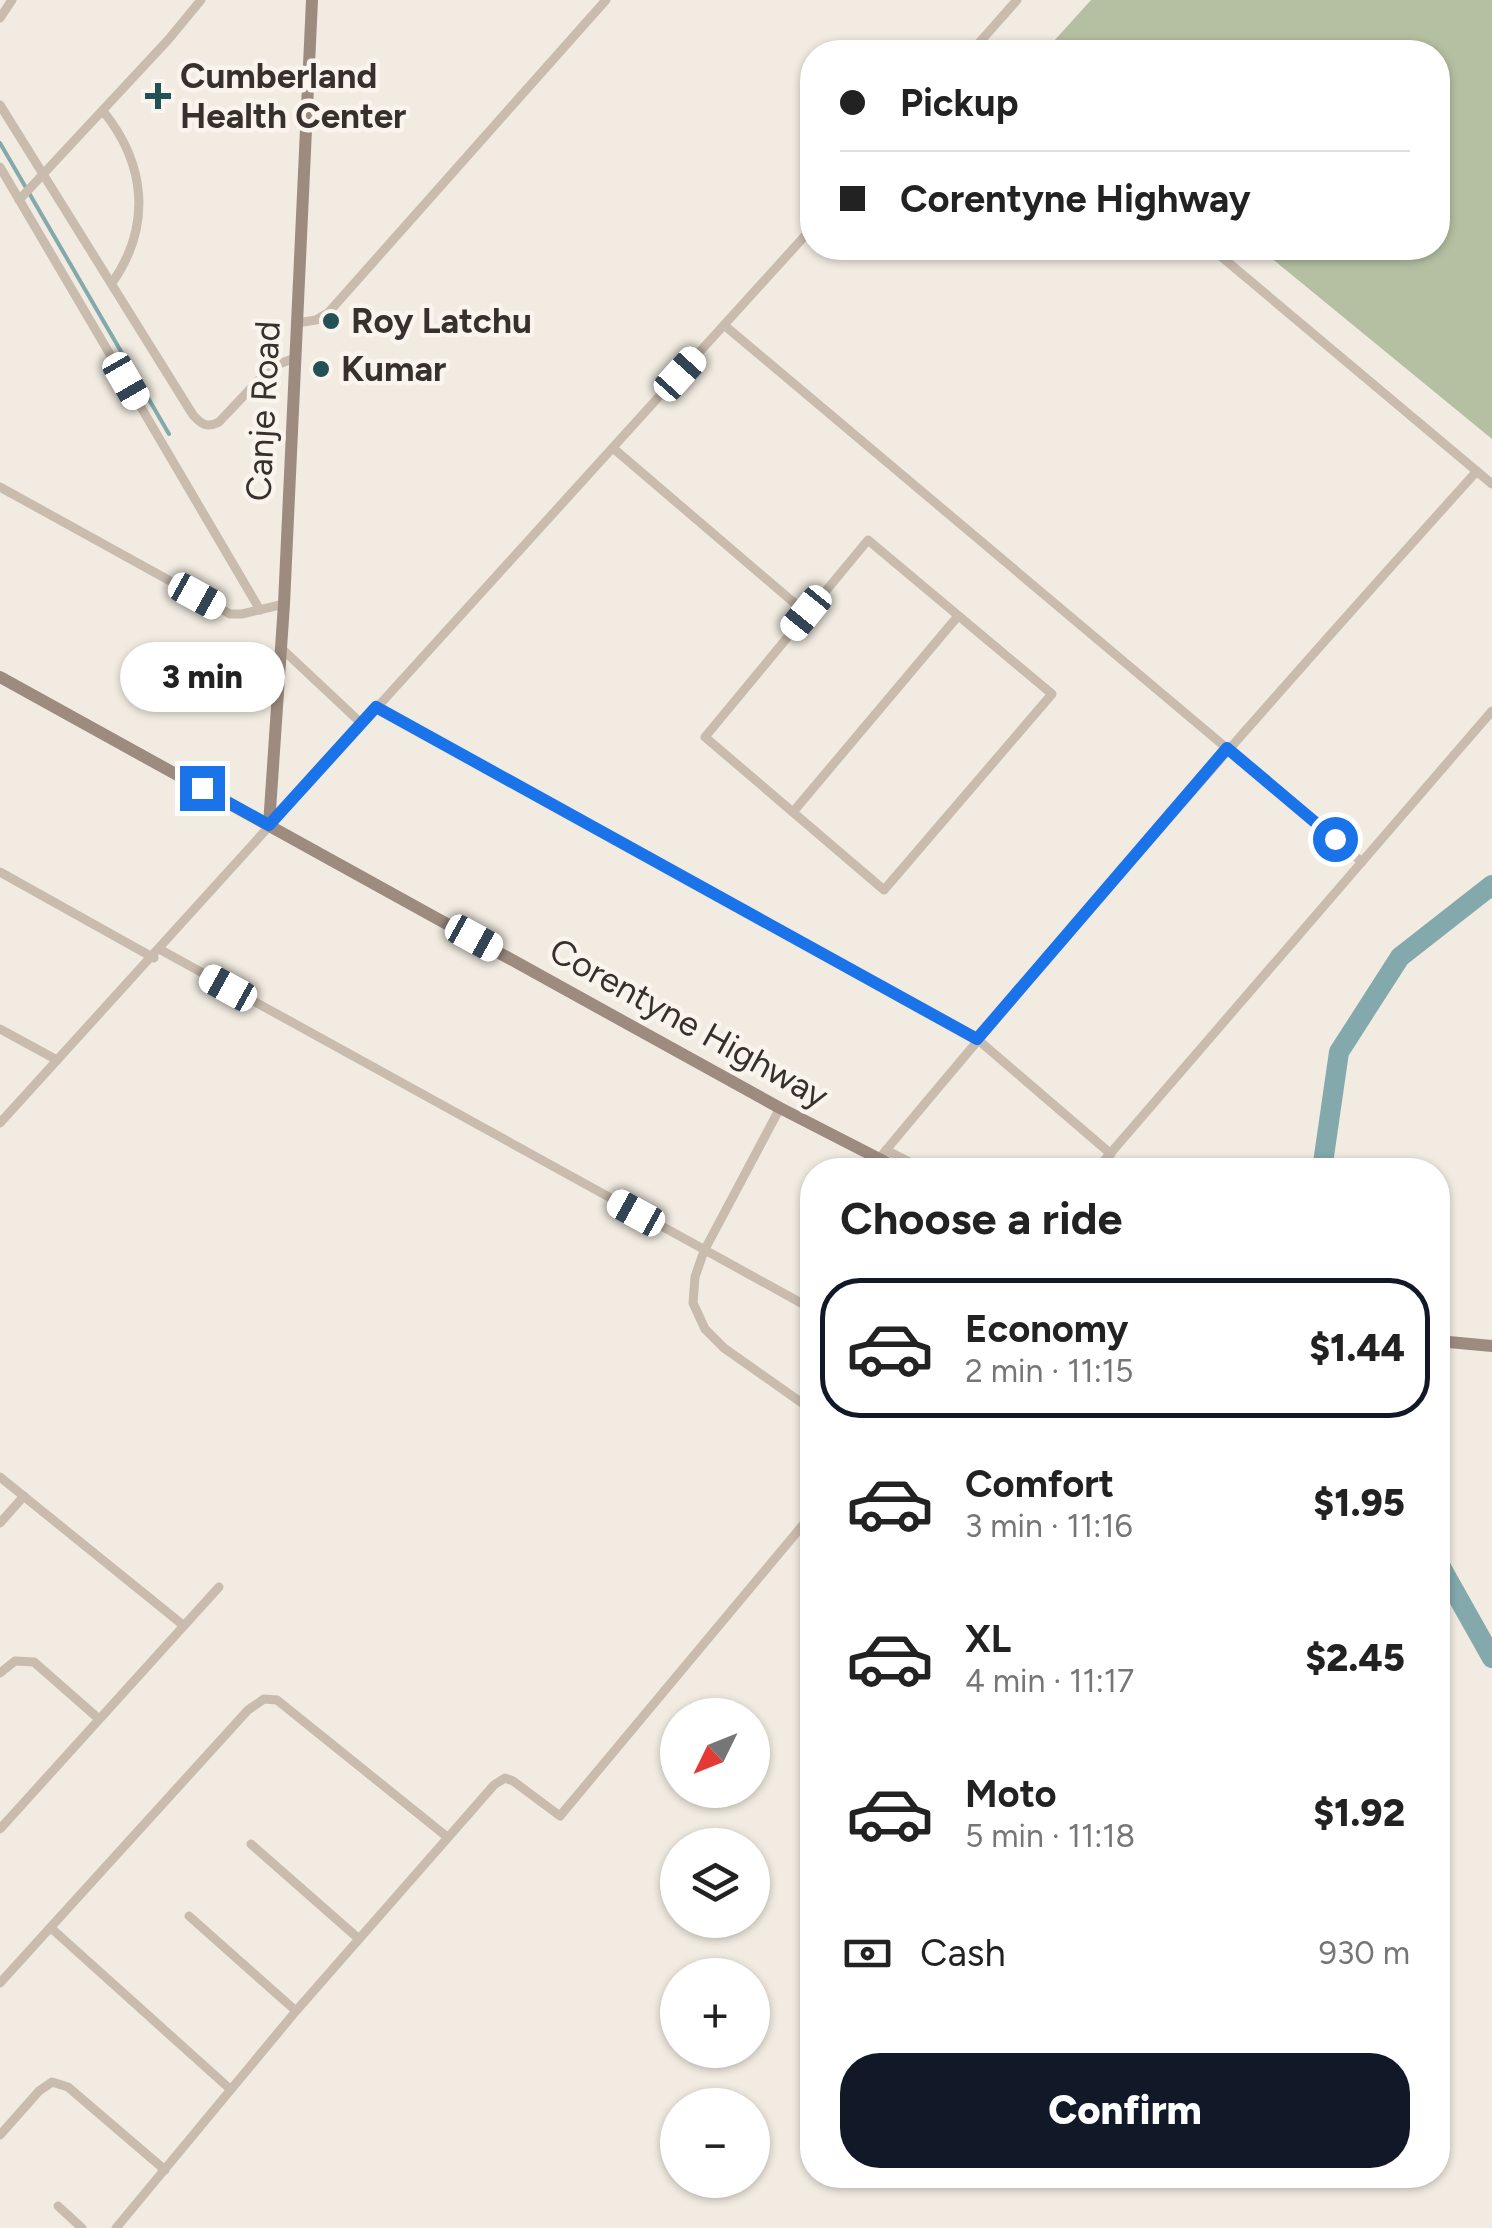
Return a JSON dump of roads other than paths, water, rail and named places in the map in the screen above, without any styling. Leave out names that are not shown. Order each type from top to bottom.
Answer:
[{"type":"main road","name":"Canje Road","points":[[269,825],[284,604],[312,0]]},
{"type":"main road","name":"Corentyne Highway","points":[[0,678],[780,1108],[885,1158]]},
{"type":"main road","points":[[1450,1343],[1492,1346]]},
{"type":"street","points":[[0,18],[12,0]]},
{"type":"street","points":[[19,200],[200,0]]},
{"type":"street","points":[[297,322],[316,320],[328,313],[606,0]]},
{"type":"street","points":[[984,40],[1017,0]]},
{"type":"street","points":[[0,105],[202,425],[220,422],[271,367],[295,358]]},
{"type":"street","points":[[103,110],[121,133],[136,166],[137,182],[135,240],[132,252],[112,283]]},
{"type":"street","points":[[0,168],[260,610]]},
{"type":"street","points":[[0,1123],[800,241]]},
{"type":"street","points":[[1225,260],[1492,484]]},
{"type":"street","points":[[724,325],[1362,862]]},
{"type":"street","points":[[614,448],[806,613]]},
{"type":"street","points":[[890,1158],[881,1155],[977,1039],[1227,748],[1477,471]]},
{"type":"street","points":[[0,487],[230,614],[284,604]]},
{"type":"street","points":[[868,540],[1052,694],[884,890],[705,737],[806,613],[868,540]]},
{"type":"street","points":[[793,812],[958,616]]},
{"type":"street","points":[[281,648],[361,724]]},
{"type":"street","points":[[376,707],[977,1039],[1111,1154]]},
{"type":"street","points":[[1107,1158],[1492,711]]},
{"type":"street","points":[[0,872],[800,1303]]},
{"type":"street","points":[[0,1029],[57,1060]]},
{"type":"street","points":[[780,1108],[704,1251],[695,1277],[694,1303],[705,1330],[724,1348],[800,1402]]},
{"type":"street","points":[[0,1476],[184,1625]]},
{"type":"street","points":[[0,1523],[24,1496]]},
{"type":"street","points":[[116,2228],[296,2011],[484,1795],[504,1778],[560,1816],[800,1528]]},
{"type":"street","points":[[0,1829],[219,1586]]},
{"type":"street","points":[[0,1673],[15,1661],[34,1662],[99,1719]]},
{"type":"street","points":[[0,1982],[248,1710],[264,1699],[277,1700],[446,1836]]},
{"type":"street","points":[[251,1844],[359,1939]]},
{"type":"street","points":[[189,1916],[296,2011]]},
{"type":"street","points":[[52,1928],[230,2089]]},
{"type":"street","points":[[0,1963],[10,1972]]},
{"type":"street","points":[[0,2134],[52,2082],[68,2088],[165,2170]]},
{"type":"street","points":[[58,2206],[82,2228]]},
{"type":"waterway","points":[[0,143],[169,434]]},
{"type":"waterway","points":[[1324,1158],[1339,1052],[1400,957],[1492,885]]},
{"type":"waterway","points":[[1450,1583],[1492,1658]]},
{"type":"place","name":"Cumberland Health Center","points":[[158,96]]},
{"type":"place","name":"Roy Latchu","points":[[331,321]]},
{"type":"place","name":"Kumar","points":[[321,369]]}]
